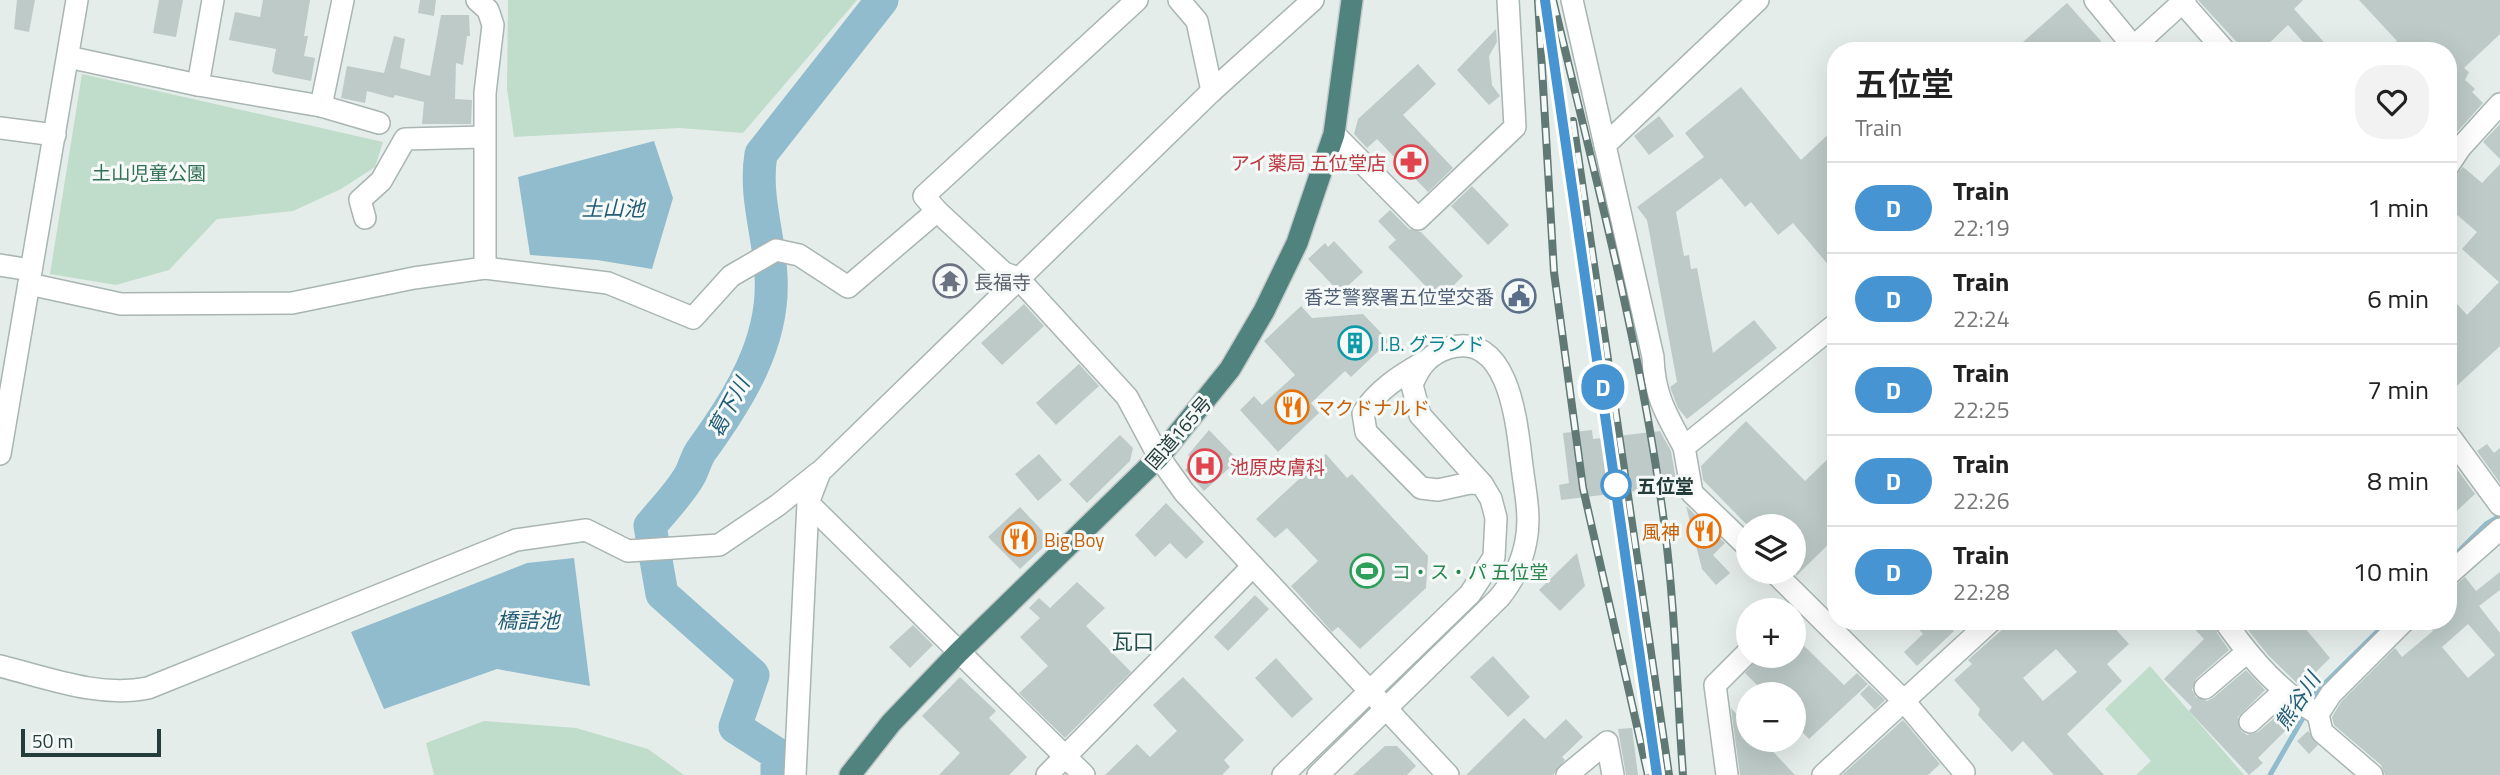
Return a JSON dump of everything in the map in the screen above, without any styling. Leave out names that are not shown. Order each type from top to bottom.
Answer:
[{"type":"highway","name":"国道165号","points":[[850,775],[891,723],[958,653],[1159,457],[1230,369],[1264,312],[1297,243],[1334,134],[1352,0]]},
{"type":"street","points":[[0,454],[77,0]]},
{"type":"street","points":[[198,85],[213,0]]},
{"type":"street","points":[[321,106],[344,0]]},
{"type":"street","points":[[477,0],[488,10],[493,25],[485,93],[485,268]]},
{"type":"street","points":[[1137,0],[924,196],[1004,273],[1018,278],[1127,397],[1159,457],[1184,492],[1448,775]]},
{"type":"street","points":[[1180,0],[1197,22],[1212,90]]},
{"type":"street","points":[[0,666],[79,686],[125,693],[148,688],[516,540],[586,530],[628,551],[669,551],[719,545],[820,472],[1212,90],[1314,0]]},
{"type":"street","points":[[1334,134],[1418,219],[1515,127],[1508,0]]},
{"type":"street","points":[[1572,0],[1653,357],[1654,384],[1661,405],[1684,446],[1692,493],[1736,535]]},
{"type":"street","points":[[1605,145],[1758,0]]},
{"type":"street","points":[[2095,0],[2128,42]]},
{"type":"street","points":[[2140,42],[2184,1],[2218,42]]},
{"type":"street","points":[[68,57],[198,85],[321,106],[379,122]]},
{"type":"street","points":[[2457,152],[2500,104]]},
{"type":"street","points":[[0,128],[55,135]]},
{"type":"street","points":[[365,218],[360,200],[380,181],[405,139],[484,137]]},
{"type":"street","points":[[0,265],[30,277],[121,304],[292,303],[414,278],[485,268],[608,282],[693,318],[731,276],[776,250],[799,255],[848,287],[937,211]]},
{"type":"street","points":[[1684,446],[1827,331]]},
{"type":"street","points":[[1318,775],[1499,598],[1520,564],[1528,519],[1511,391],[1502,374],[1481,353],[1468,347],[1450,347],[1396,379],[1369,404],[1363,413],[1366,432],[1421,488],[1438,490],[1470,483],[1482,484]]},
{"type":"street","points":[[1283,775],[1470,594],[1494,557],[1497,536],[1491,499],[1482,484],[1420,415],[1412,385],[1424,362]]},
{"type":"street","points":[[2457,445],[2500,505]]},
{"type":"street","points":[[795,775],[808,503],[820,472]]},
{"type":"street","points":[[808,503],[1084,775]]},
{"type":"street","points":[[2457,567],[2500,528]]},
{"type":"street","points":[[1047,775],[1252,566]]},
{"type":"street","points":[[1806,614],[1903,700],[1964,772]]},
{"type":"street","points":[[1823,775],[1981,630]]},
{"type":"street","points":[[2231,630],[2247,652],[2288,695],[2318,714],[2322,732],[2372,775]]},
{"type":"street","points":[[2318,714],[2331,694],[2395,630]]},
{"type":"street","points":[[2205,688],[2247,652]]},
{"type":"street","points":[[1727,775],[1715,685],[1736,664]]},
{"type":"street","points":[[2250,722],[2288,695]]},
{"type":"street","points":[[1567,775],[1607,742],[1613,775]]},
{"type":"green space","points":[[508,0],[857,0],[743,133],[680,128],[514,137],[507,89]]},
{"type":"green space","name":"土山児童公園","points":[[82,74],[383,142],[375,167],[341,189],[293,211],[217,219],[169,270],[116,285],[50,274]]},
{"type":"green space","points":[[2150,666],[2244,775],[2136,775],[2151,761],[2105,709]]},
{"type":"green space","points":[[484,721],[576,728],[648,749],[684,775],[434,775],[426,743]]},
{"type":"water","name":"土山池","points":[[654,141],[673,198],[652,269],[597,260],[530,255],[518,177]]},
{"type":"water","name":"橋詰池","points":[[574,558],[590,686],[497,669],[384,709],[351,632],[527,563]]},
{"type":"building","points":[[17,0],[35,0],[29,32],[14,29]]},
{"type":"building","points":[[159,0],[183,0],[176,37],[153,33]]},
{"type":"building","points":[[263,0],[310,0],[304,36],[308,36],[304,56],[315,58],[311,81],[275,74],[272,71],[276,49],[229,40],[235,12],[260,17]]},
{"type":"building","points":[[420,0],[436,0],[434,16],[418,13]]},
{"type":"building","points":[[2198,0],[2303,0],[2294,9],[2324,42],[2303,42],[2288,25],[2270,42],[2237,42]]},
{"type":"building","points":[[2359,0],[2500,0],[2500,34],[2464,68],[2469,72],[2465,80],[2475,89],[2472,92],[2483,103],[2457,132],[2457,42],[2397,41]]},
{"type":"building","points":[[2067,3],[2101,41],[2100,42],[2023,42]]},
{"type":"building","points":[[441,15],[469,15],[470,36],[467,36],[463,65],[456,63],[455,99],[472,100],[471,124],[422,124],[424,102],[395,95],[393,98],[367,91],[365,103],[341,98],[347,66],[384,73],[394,36],[405,39],[400,68],[430,76]]},
{"type":"building","points":[[1496,29],[1497,42],[1489,56],[1492,85],[1500,96],[1489,105],[1457,70]]},
{"type":"building","points":[[1418,64],[1436,84],[1403,115],[1453,168],[1428,192],[1377,139],[1367,148],[1354,134],[1358,119]]},
{"type":"building","points":[[1741,87],[1801,160],[1827,135],[1827,263],[1793,223],[1778,235],[1751,202],[1745,207],[1721,178],[1676,212],[1684,256],[1689,255],[1691,269],[1697,268],[1713,353],[1754,320],[1777,348],[1687,419],[1678,408],[1670,387],[1677,382],[1647,220],[1637,207],[1704,157],[1685,133]]},
{"type":"building","points":[[1659,116],[1674,136],[1649,155],[1634,136]]},
{"type":"building","points":[[2500,124],[2500,159],[2483,142]]},
{"type":"building","points":[[2500,164],[2500,346],[2457,386],[2457,304],[2467,315],[2499,282],[2462,249],[2477,232],[2457,215],[2457,174],[2463,167],[2482,183]]},
{"type":"building","points":[[1472,186],[1509,225],[1488,245],[1451,206]]},
{"type":"building","points":[[1390,210],[1409,229],[1421,232],[1463,276],[1439,300],[1388,247],[1396,240],[1378,221]]},
{"type":"building","points":[[1334,241],[1363,272],[1340,293],[1308,259],[1325,243],[1328,247]]},
{"type":"building","name":"香芝警察署五位堂交番","points":[[1517,283],[1533,299],[1521,310],[1505,294]]},
{"type":"building","points":[[1024,304],[1044,326],[1002,365],[981,343]]},
{"type":"building","points":[[1301,306],[1312,318],[1363,314],[1389,341],[1351,377],[1345,371],[1311,403],[1319,413],[1278,452],[1240,410],[1254,396],[1262,405],[1295,375],[1264,341]]},
{"type":"building","points":[[1079,364],[1099,386],[1056,425],[1036,403]]},
{"type":"building","points":[[1746,421],[1805,481],[1827,460],[1827,546],[1806,566],[1806,514],[1736,514],[1703,480],[1701,466]]},
{"type":"building","points":[[1209,430],[1238,460],[1204,491],[1185,470],[1193,461],[1188,455]]},
{"type":"building","points":[[1592,430],[1593,439],[1660,431],[1671,451],[1677,486],[1561,500],[1559,485],[1569,483],[1563,433]]},
{"type":"building","points":[[1120,435],[1133,448],[1130,461],[1087,503],[1069,484]]},
{"type":"building","points":[[2487,444],[2494,453],[2500,448],[2500,483],[2477,451]]},
{"type":"building","points":[[1039,454],[1062,480],[1038,501],[1015,474]]},
{"type":"building","name":"コ・ス・パ 五位堂","points":[[1326,454],[1347,478],[1352,474],[1428,556],[1426,588],[1360,649],[1338,627],[1332,632],[1291,586],[1318,561],[1287,528],[1275,538],[1256,519]]},
{"type":"building","points":[[2457,469],[2475,494],[2457,511]]},
{"type":"building","points":[[1166,503],[1204,542],[1186,559],[1170,543],[1155,557],[1135,535]]},
{"type":"building","name":"風神","points":[[1686,506],[1725,543],[1713,555],[1730,573],[1716,585],[1702,569]]},
{"type":"building","name":"Big Boy","points":[[1020,507],[1051,540],[1020,569],[988,537]]},
{"type":"building","points":[[1577,553],[1585,586],[1560,611],[1539,590]]},
{"type":"building","points":[[2500,572],[2500,590],[2479,606],[2500,633],[2500,775],[2385,775],[2381,765],[2334,725],[2332,717],[2341,702],[2395,648],[2402,657],[2432,630],[2457,630],[2457,584],[2465,577],[2476,591]],"holes":[[[2468,624],[2495,655],[2468,678],[2442,647]]]},
{"type":"building","points":[[1077,582],[1105,608],[1086,626],[1131,672],[1065,738],[1019,693],[1048,666],[1020,637],[1040,618],[1029,608],[1039,598],[1050,608]]},
{"type":"building","points":[[1255,595],[1269,609],[1228,651],[1214,637]]},
{"type":"building","points":[[913,625],[933,645],[910,668],[889,647]]},
{"type":"building","points":[[1919,630],[1954,631],[1917,666],[1904,652],[1923,634]]},
{"type":"building","points":[[2002,630],[2116,630],[2129,644],[2107,664],[2122,681],[2067,734],[2104,775],[2054,775],[2023,741],[2012,752],[1978,715],[1980,709],[1954,680],[1972,664],[1968,660]],"holes":[[[2056,649],[2077,672],[2043,701],[2023,678]]]},
{"type":"building","points":[[2196,630],[2217,630],[2229,650],[2196,679],[2192,690],[2196,697],[2207,701],[2213,698],[2246,670],[2265,690],[2238,717],[2241,731],[2247,735],[2258,732],[2279,714],[2290,726],[2258,758],[2263,763],[2249,775],[2189,711],[2192,707],[2164,679],[2204,639]]},
{"type":"building","points":[[2248,630],[2307,630],[2330,658],[2301,687],[2268,655]]},
{"type":"building","points":[[1806,648],[1844,685],[1857,673],[1868,684],[1809,739],[1806,736],[1806,682],[1754,682],[1745,673],[1749,668],[1806,668]]},
{"type":"building","points":[[1493,656],[1530,697],[1508,717],[1470,677]]},
{"type":"building","points":[[1276,658],[1313,699],[1292,718],[1255,678]]},
{"type":"building","points":[[960,677],[996,711],[989,718],[1027,757],[1009,775],[939,775],[960,753],[922,716]]},
{"type":"building","points":[[1183,677],[1244,740],[1224,760],[1230,767],[1222,775],[1105,775],[1137,744],[1150,757],[1177,731],[1153,705]]},
{"type":"building","points":[[1869,685],[1885,700],[1875,710],[1860,694]]},
{"type":"building","points":[[1731,708],[1736,713],[1736,745]]},
{"type":"building","points":[[1524,718],[1545,739],[1566,719],[1583,737],[1562,757],[1565,760],[1553,775],[1466,775]]},
{"type":"building","points":[[1903,720],[1940,764],[1928,775],[1842,775]]},
{"type":"building","points":[[1632,728],[1638,775],[1626,775],[1618,729]]},
{"type":"building","points":[[2308,731],[2318,745],[2309,754],[2297,741]]},
{"type":"building","points":[[1385,746],[1397,746],[1416,766],[1407,775],[1353,775]]},
{"type":"building","points":[[1737,752],[1773,752],[1795,775],[1740,775]]},
{"type":"waterway","name":"葛下川","points":[[777,775],[777,754],[735,727],[753,675],[662,594],[650,526],[686,482],[699,454],[740,391],[760,347],[767,324],[771,276],[759,185],[761,154],[882,0]]},
{"type":"waterway","name":"熊谷川","points":[[2457,553],[2486,524],[2500,516]]},
{"type":"waterway","name":"熊谷川","points":[[2311,703],[2317,691],[2379,630]]},
{"type":"waterway","name":"熊谷川","points":[[2270,775],[2307,711]]},
{"type":"railway","points":[[1538,0],[1554,272],[1583,488],[1648,775]]},
{"type":"railway","points":[[1553,0],[1630,325],[1654,456],[1671,585],[1683,775]]},
{"type":"railway","points":[[1547,13],[1565,138]]},
{"type":"railway","points":[[1573,121],[1669,775]]},
{"type":"railway","points":[[1611,449],[1656,772]]},
{"type":"train","name":"D","points":[[1545,0],[1657,775]]},
{"type":"place","name":"アイ薬局 五位堂店","points":[[1411,162]]},
{"type":"place","name":"長福寺","points":[[950,281]]},
{"type":"place","name":"香芝警察署五位堂交番","points":[[1519,296]]},
{"type":"place","name":"I.B. グランド","points":[[1355,343]]},
{"type":"place","name":"マクドナルド","points":[[1292,407]]},
{"type":"place","name":"池原皮膚科","points":[[1205,466]]},
{"type":"place","name":"五位堂","points":[[1616,485]]},
{"type":"place","name":"風神","points":[[1704,531]]},
{"type":"place","name":"Big Boy","points":[[1019,539]]},
{"type":"place","name":"コ・ス・パ 五位堂","points":[[1367,571]]},
{"type":"district","name":"瓦口","points":[[1133,641]]}]
